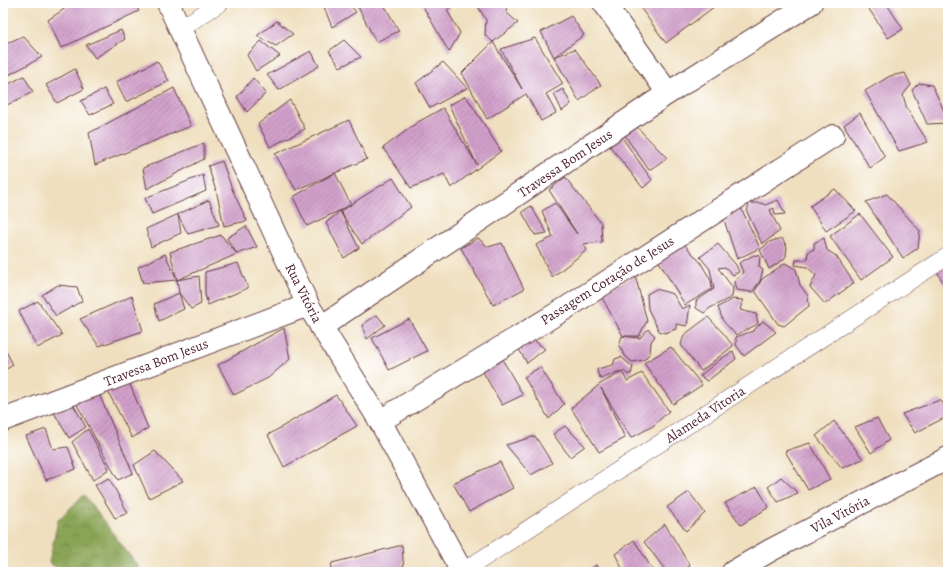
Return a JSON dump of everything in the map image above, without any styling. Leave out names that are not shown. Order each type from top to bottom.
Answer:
[{"type":"street","name":"Rua Vitória","points":[[168,3],[181,28],[308,305],[380,421],[462,572]]},
{"type":"street","points":[[604,3],[668,93]]},
{"type":"street","name":"Travessa Bom Jesus","points":[[321,326],[668,93],[811,3]]},
{"type":"street","name":"Passagem Coração de Jesus","points":[[380,421],[566,308],[833,136]]},
{"type":"street","name":"Travessa Bom Jesus","points":[[3,420],[308,305]]},
{"type":"street","name":"Vila Vitória","points":[[732,572],[771,550],[948,458]]},
{"type":"lane","points":[[181,28],[220,3]]},
{"type":"lane","name":"Alameda Vitoria","points":[[462,572],[948,256]]},
{"type":"green space","points":[[84,495],[142,572],[64,572],[49,563],[58,520]]},
{"type":"building","points":[[73,3],[134,3],[139,11],[61,48],[48,20]]},
{"type":"building","points":[[329,3],[348,3],[356,12],[332,27],[324,7]]},
{"type":"building","points":[[356,3],[383,3],[399,31],[376,42]]},
{"type":"building","points":[[421,3],[456,3],[447,10],[460,33],[449,52]]},
{"type":"building","points":[[476,3],[508,3],[506,12],[518,23],[493,42],[485,35],[486,20]]},
{"type":"building","points":[[637,3],[719,3],[666,43]]},
{"type":"building","points":[[865,3],[886,3],[903,29],[888,38]]},
{"type":"building","points":[[571,16],[584,35],[554,57],[541,32]]},
{"type":"building","points":[[277,21],[293,34],[276,46],[257,36]]},
{"type":"building","points":[[121,30],[125,39],[95,58],[86,45]]},
{"type":"building","points":[[23,36],[42,57],[3,78],[3,45]]},
{"type":"building","points":[[535,38],[563,84],[546,94],[556,113],[541,121],[526,94],[487,119],[462,73],[493,42],[522,89],[501,49]]},
{"type":"building","points":[[344,40],[361,57],[340,67],[329,51]]},
{"type":"building","points":[[261,41],[280,56],[256,71],[247,55]]},
{"type":"building","points":[[575,49],[601,85],[579,101],[554,57]]},
{"type":"building","points":[[311,51],[319,66],[279,90],[267,75]]},
{"type":"building","points":[[157,61],[169,81],[126,102],[116,82]]},
{"type":"building","points":[[443,62],[467,88],[430,108],[416,83]]},
{"type":"building","points":[[75,69],[84,89],[57,103],[46,85]]},
{"type":"building","points":[[905,73],[911,85],[903,95],[907,109],[928,142],[899,151],[865,91],[890,76]]},
{"type":"building","points":[[24,76],[33,92],[3,107],[3,87]]},
{"type":"building","points":[[253,78],[266,93],[247,112],[237,97]]},
{"type":"building","points":[[919,83],[932,85],[948,119],[948,123],[927,124],[912,90]]},
{"type":"building","points":[[174,88],[191,126],[95,165],[89,133]]},
{"type":"building","points":[[104,89],[113,104],[90,115],[81,101]]},
{"type":"building","points":[[563,89],[571,104],[562,111],[554,94]]},
{"type":"building","points":[[466,96],[501,151],[451,188],[444,174],[411,188],[383,148],[418,122],[443,108],[477,165],[449,105]]},
{"type":"building","points":[[290,100],[305,129],[270,147],[258,124]]},
{"type":"building","points":[[860,113],[885,157],[870,168],[844,125]]},
{"type":"building","points":[[349,120],[367,159],[296,190],[275,154]]},
{"type":"building","points":[[635,125],[667,158],[649,170],[623,133]]},
{"type":"building","points":[[616,129],[652,180],[643,188],[605,140]]},
{"type":"building","points":[[204,143],[204,159],[147,189],[143,168]]},
{"type":"building","points":[[222,161],[232,189],[247,221],[224,226],[217,194],[208,166]]},
{"type":"building","points":[[335,173],[351,205],[307,226],[293,197]]},
{"type":"building","points":[[203,175],[206,191],[152,214],[145,198]]},
{"type":"building","points":[[565,177],[601,223],[602,242],[583,244],[587,250],[552,277],[536,245],[553,237],[542,211],[555,203],[577,234],[549,190]]},
{"type":"building","points":[[393,178],[411,207],[362,244],[340,211]]},
{"type":"building","points":[[835,189],[856,211],[826,231],[810,206]]},
{"type":"building","points":[[887,194],[920,231],[918,248],[903,258],[866,202]]},
{"type":"building","points":[[209,200],[219,225],[188,234],[178,215],[181,233],[151,247],[146,229]]},
{"type":"building","points":[[778,200],[785,214],[775,215],[774,208],[770,210],[780,231],[762,244],[747,212],[749,203],[761,203],[765,205]]},
{"type":"building","points":[[531,206],[547,233],[535,235],[522,212]]},
{"type":"building","points":[[741,208],[760,248],[737,259],[723,217]]},
{"type":"building","points":[[340,211],[359,248],[344,258],[326,223]]},
{"type":"building","points":[[860,214],[893,257],[861,280],[830,236]]},
{"type":"building","points":[[246,226],[257,247],[237,254],[227,238]]},
{"type":"building","points":[[221,235],[237,254],[177,280],[170,252]]},
{"type":"building","points":[[478,238],[488,247],[502,243],[524,289],[493,305],[461,248]]},
{"type":"building","points":[[782,238],[787,247],[786,256],[783,260],[769,269],[760,250],[769,242]]},
{"type":"building","points":[[824,238],[827,250],[836,256],[854,283],[825,304],[810,287],[816,275],[807,267],[795,265],[796,260],[807,260],[808,252],[814,249],[814,243]]},
{"type":"building","points":[[684,244],[701,263],[711,281],[712,289],[685,305],[658,260]]},
{"type":"building","points":[[718,244],[736,265],[739,272],[733,275],[725,267],[718,268],[733,288],[732,297],[710,308],[704,313],[696,308],[696,301],[714,289],[710,269],[700,257]]},
{"type":"building","points":[[165,254],[177,280],[143,283],[138,267]]},
{"type":"building","points":[[754,255],[760,256],[759,267],[763,270],[760,281],[752,292],[736,290],[734,282],[743,272],[739,263]]},
{"type":"building","points":[[948,258],[948,293],[935,267]]},
{"type":"building","points":[[238,263],[248,288],[208,305],[205,294],[205,272]]},
{"type":"building","points":[[785,263],[796,269],[800,285],[808,296],[809,306],[784,326],[778,324],[755,291],[762,279]]},
{"type":"building","points":[[635,275],[647,321],[639,336],[623,336],[600,294]]},
{"type":"building","points":[[199,276],[201,304],[191,309],[179,293],[177,280]]},
{"type":"building","points":[[58,285],[77,287],[82,301],[56,316],[42,295]]},
{"type":"building","points":[[656,289],[673,294],[682,309],[690,305],[687,326],[676,324],[676,329],[665,333],[659,331],[648,309],[647,294]]},
{"type":"building","points":[[179,293],[184,309],[159,321],[154,304]]},
{"type":"building","points":[[132,296],[143,331],[99,346],[80,319]]},
{"type":"building","points":[[733,299],[743,300],[740,310],[756,314],[758,324],[736,335],[723,321],[718,307]]},
{"type":"building","points":[[38,301],[62,335],[37,348],[19,311]]},
{"type":"building","points":[[377,315],[385,325],[367,339],[362,325]]},
{"type":"building","points":[[708,317],[733,346],[701,371],[681,345],[684,335]]},
{"type":"building","points":[[409,319],[427,351],[389,370],[372,338]]},
{"type":"building","points":[[763,321],[776,332],[744,356],[736,345],[736,337],[753,331]]},
{"type":"building","points":[[284,328],[290,359],[268,378],[234,395],[218,365]]},
{"type":"building","points":[[648,329],[655,336],[651,342],[650,353],[644,360],[632,362],[625,356],[619,346],[622,336],[640,338]]},
{"type":"building","points":[[529,336],[545,349],[527,363],[517,346]]},
{"type":"building","points":[[3,345],[13,365],[3,371]]},
{"type":"building","points":[[671,347],[702,385],[673,404],[644,363]]},
{"type":"building","points":[[733,351],[736,359],[707,381],[700,376],[718,361]]},
{"type":"building","points":[[621,357],[633,367],[631,374],[627,374],[624,371],[617,372],[601,379],[597,369],[613,365],[615,359]]},
{"type":"building","points":[[502,359],[523,395],[502,405],[483,372]]},
{"type":"building","points":[[540,367],[564,404],[549,419],[524,377]]},
{"type":"building","points":[[622,372],[627,381],[642,373],[669,411],[653,426],[631,438],[601,388],[625,438],[599,452],[571,408],[600,384]]},
{"type":"building","points":[[128,380],[148,428],[132,438],[106,388]]},
{"type":"building","points":[[96,387],[133,473],[118,480],[74,399]]},
{"type":"building","points":[[336,395],[357,426],[284,467],[268,435]]},
{"type":"building","points":[[70,399],[86,427],[69,438],[50,406]]},
{"type":"building","points":[[940,400],[948,409],[948,416],[915,433],[902,414]]},
{"type":"building","points":[[877,418],[889,440],[871,453],[855,427]]},
{"type":"building","points":[[834,421],[863,459],[842,468],[816,436]]},
{"type":"building","points":[[565,426],[585,446],[570,457],[553,434]]},
{"type":"building","points":[[46,429],[53,449],[68,447],[76,469],[46,480],[26,436]]},
{"type":"building","points":[[88,429],[109,469],[93,480],[72,442]]},
{"type":"building","points":[[535,436],[552,463],[531,475],[506,445]]},
{"type":"building","points":[[810,443],[830,479],[808,490],[785,451]]},
{"type":"building","points":[[155,451],[183,481],[149,498],[134,465]]},
{"type":"building","points":[[500,462],[513,488],[469,512],[453,483]]},
{"type":"building","points":[[781,477],[798,493],[778,502],[768,487]]},
{"type":"building","points":[[109,478],[128,513],[115,518],[95,485]]},
{"type":"building","points":[[757,487],[769,507],[741,525],[725,503]]},
{"type":"building","points":[[689,492],[705,513],[686,531],[667,507]]},
{"type":"building","points":[[665,524],[690,566],[679,572],[667,572],[644,542]]},
{"type":"building","points":[[634,540],[654,572],[624,572],[615,554]]},
{"type":"building","points":[[402,545],[404,572],[330,572],[332,563]]},
{"type":"building","points":[[596,565],[599,572],[586,572]]}]
